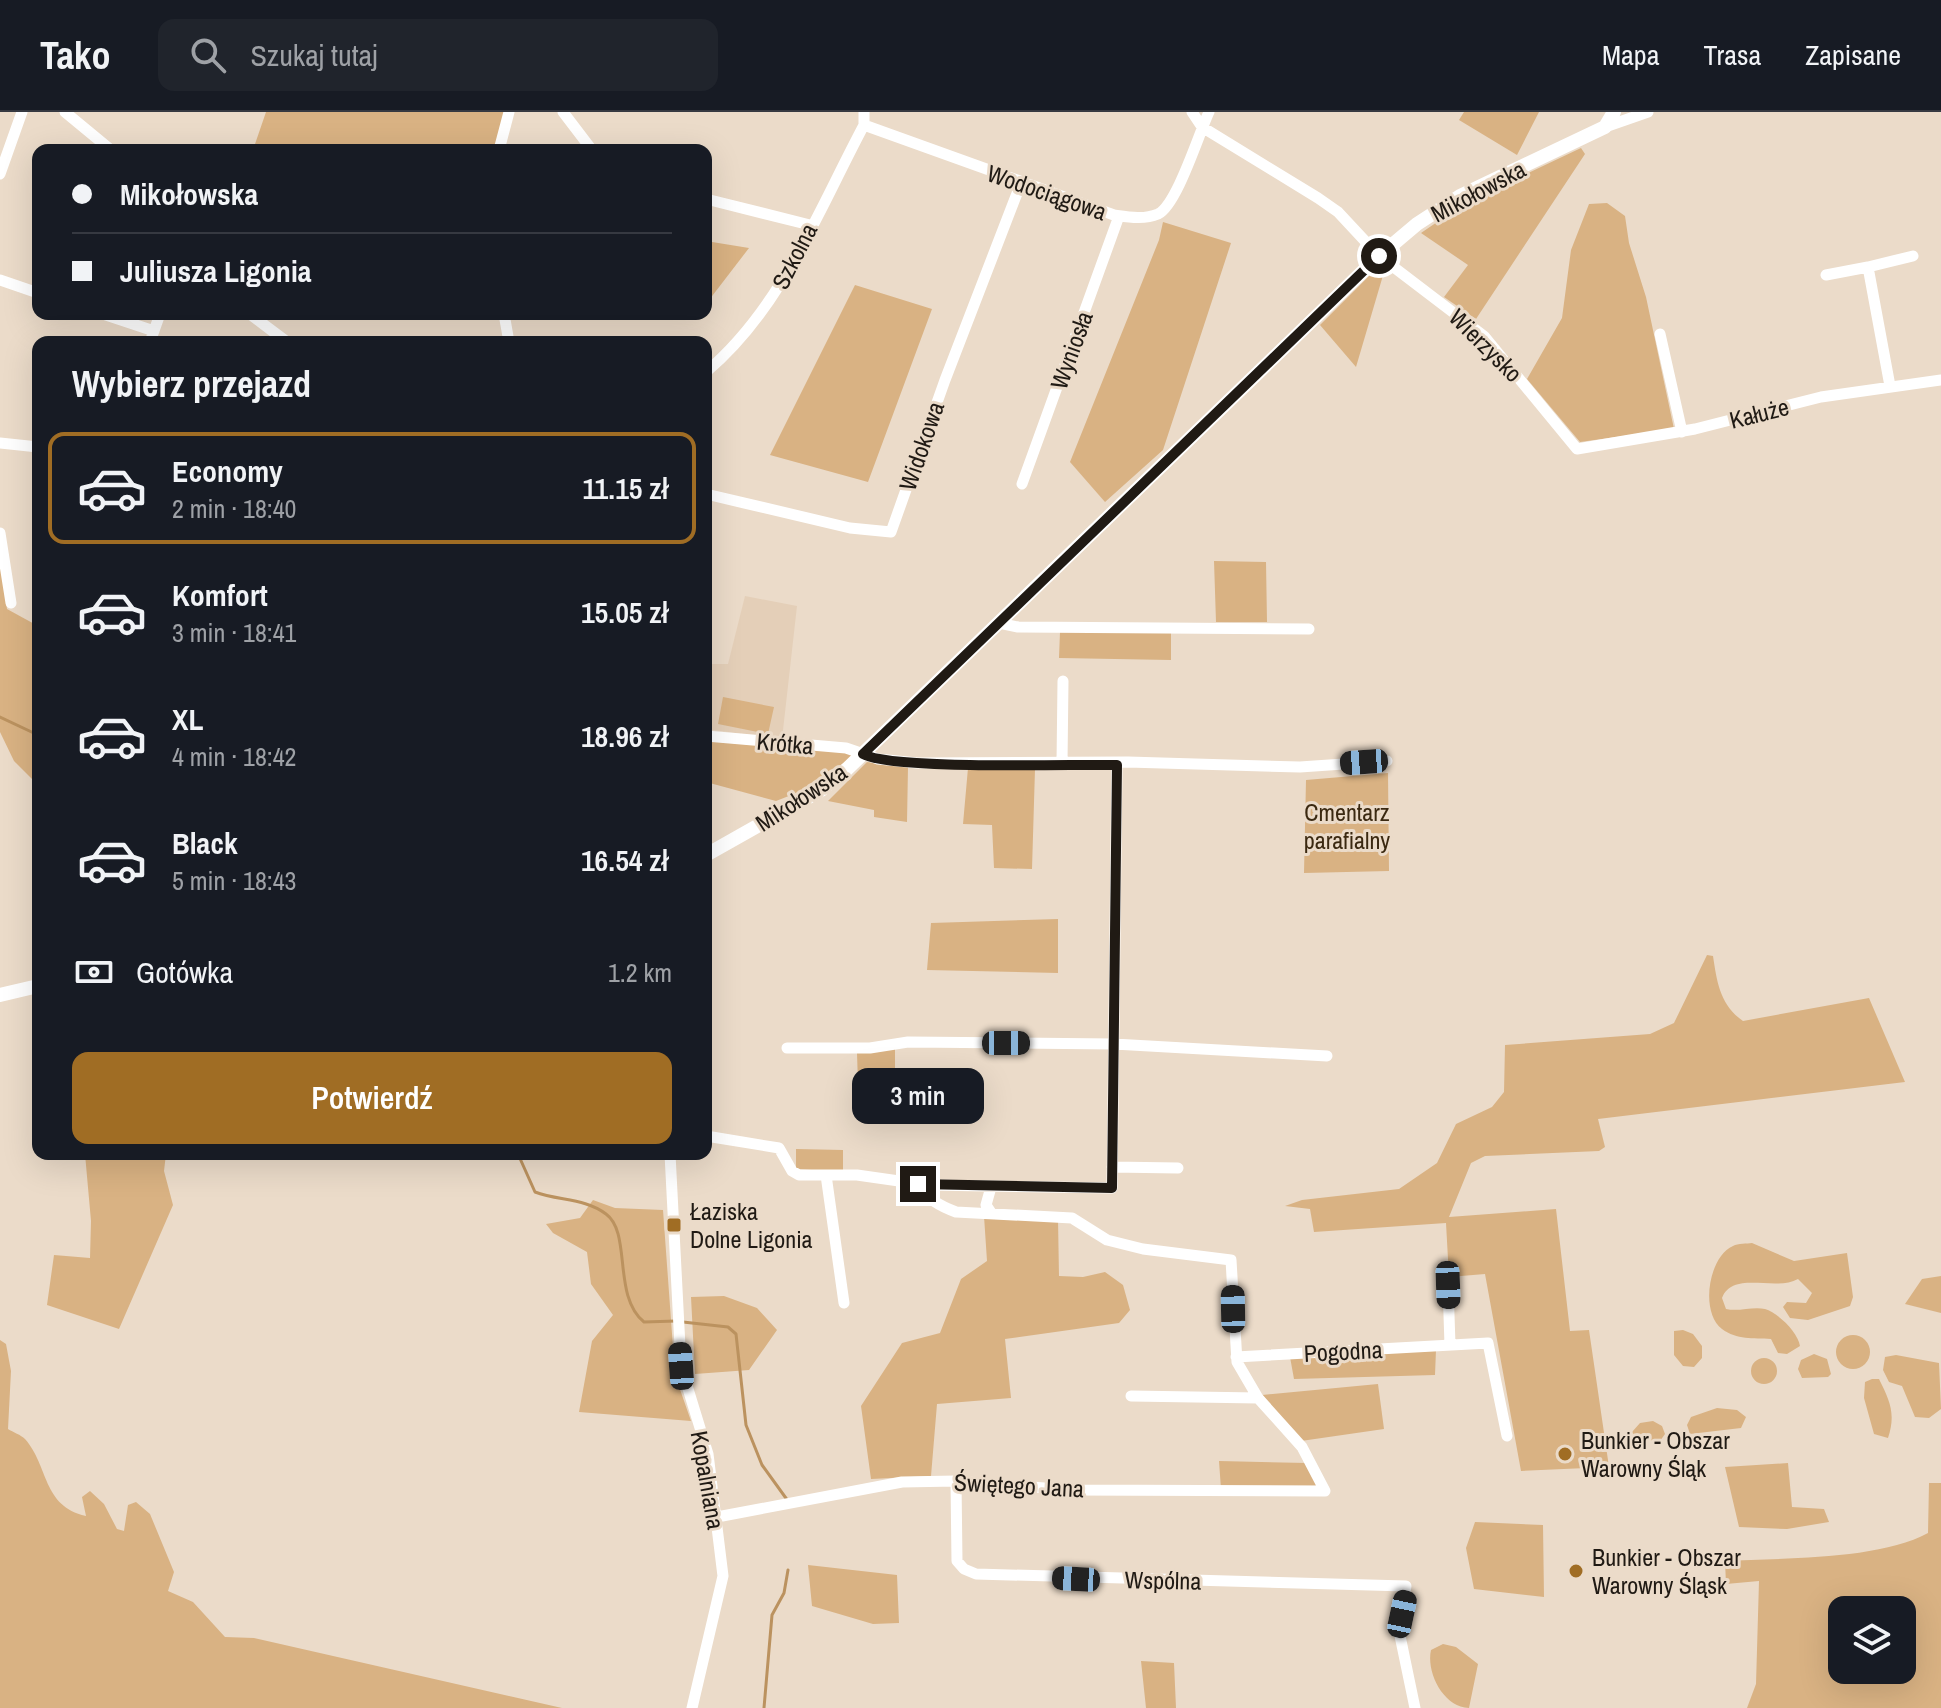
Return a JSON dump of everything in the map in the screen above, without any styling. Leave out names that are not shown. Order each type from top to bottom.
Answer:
[{"type":"street","points":[[0,174],[22,112]]},
{"type":"street","points":[[65,112],[104,144]]},
{"type":"street","points":[[501,144],[509,112]]},
{"type":"street","points":[[563,112],[587,144]]},
{"type":"street","points":[[1192,112],[1202,127],[1338,212],[1379,256]]},
{"type":"street","points":[[1202,127],[1209,112]]},
{"type":"street","points":[[1605,127],[1614,112]]},
{"type":"street","points":[[1605,127],[1648,112]]},
{"type":"street","name":"Wodociągowa","points":[[864,118],[1021,183],[1119,216],[1137,218],[1160,213],[1172,198],[1202,127]]},
{"type":"street","name":"Szkolna","points":[[712,366],[759,318],[864,118]]},
{"type":"street","name":"Mikołowska","points":[[712,852],[821,790],[863,754],[1379,256],[1417,224],[1460,196],[1605,127]]},
{"type":"street","name":"Widokowa","points":[[712,495],[850,528],[891,532],[945,380],[1021,183]]},
{"type":"street","points":[[712,200],[810,225]]},
{"type":"street","name":"Wyniosła","points":[[1022,484],[1119,216]]},
{"type":"street","name":"Wierzysko","points":[[1379,256],[1484,336],[1577,449]]},
{"type":"street","points":[[1826,275],[1913,256]]},
{"type":"street","points":[[1868,267],[1890,386]]},
{"type":"street","points":[[0,280],[32,291]]},
{"type":"street","points":[[116,320],[152,336]]},
{"type":"street","points":[[258,320],[279,336]]},
{"type":"street","points":[[1660,334],[1682,432]]},
{"type":"street","name":"Kałuże","points":[[1577,449],[1682,432],[1821,397],[1941,380]]},
{"type":"street","points":[[0,443],[32,446]]},
{"type":"street","points":[[0,533],[11,603]]},
{"type":"street","points":[[999,623],[1018,627],[1309,629]]},
{"type":"street","points":[[1062,763],[1063,681]]},
{"type":"street","name":"Krótka","points":[[712,737],[846,748],[878,759],[917,763],[1300,767],[1387,761]]},
{"type":"street","points":[[712,1137],[779,1148],[792,1171],[799,1175],[826,1175],[921,1188],[1112,1188],[1117,765]]},
{"type":"street","points":[[0,995],[32,987]]},
{"type":"street","points":[[787,1048],[870,1048],[908,1042],[1114,1044],[1327,1056]]},
{"type":"street","name":"Kopalniana","points":[[670,1160],[679,1335],[685,1385],[706,1442],[717,1517],[722,1589],[692,1708]]},
{"type":"street","points":[[1112,1167],[1178,1168]]},
{"type":"street","points":[[826,1175],[844,1303]]},
{"type":"street","points":[[991,1187],[986,1205],[992,1214]]},
{"type":"street","points":[[921,1188],[956,1212],[1072,1218],[1107,1240],[1143,1249],[1231,1260],[1236,1357],[1258,1398],[1131,1396]]},
{"type":"street","points":[[1444,1278],[1448,1285],[1450,1345]]},
{"type":"street","name":"Pogodna","points":[[1236,1357],[1488,1343],[1507,1436]]},
{"type":"street","name":"Świętego Jana","points":[[717,1517],[902,1482],[956,1481],[1070,1490],[1325,1491],[1302,1447],[1258,1398]]},
{"type":"street","name":"Wspólna","points":[[956,1481],[957,1561],[964,1569],[976,1574],[1406,1586],[1399,1631],[1415,1708]]},
{"type":"shaded area","points":[[745,596],[797,606],[782,739],[712,730],[712,664],[728,664]]},
{"type":"green space","points":[[266,112],[504,112],[496,144],[255,144]]},
{"type":"green space","points":[[1464,112],[1539,112],[1517,155],[1459,120]]},
{"type":"green space","points":[[1581,148],[1585,154],[1476,319],[1444,297],[1468,265],[1421,233],[1465,203]]},
{"type":"green space","points":[[1607,203],[1625,216],[1674,429],[1580,442],[1527,379],[1562,318],[1571,250],[1589,204]]},
{"type":"green space","points":[[1163,222],[1231,243],[1163,450],[1105,502],[1070,462],[1159,240]]},
{"type":"green space","points":[[712,242],[749,248],[712,296]]},
{"type":"green space","points":[[1377,268],[1384,272],[1356,367],[1320,325]]},
{"type":"green space","points":[[855,285],[932,309],[868,482],[770,455]]},
{"type":"green space","points":[[0,555],[7,609],[32,623],[32,779],[14,761],[0,732]]},
{"type":"green space","points":[[1214,561],[1266,562],[1267,622],[1216,622]]},
{"type":"green space","points":[[1060,632],[1171,632],[1171,660],[1059,658]]},
{"type":"green space","points":[[723,697],[774,707],[768,734],[718,724]]},
{"type":"green space","points":[[712,741],[851,753],[851,759],[817,785],[776,801],[712,784]]},
{"type":"green space","points":[[867,762],[908,767],[907,822],[874,817],[874,810],[828,801]]},
{"type":"green space","points":[[968,768],[1035,769],[1032,869],[994,868],[992,825],[963,824]]},
{"type":"green space","name":"Cmentarz parafialny","points":[[1388,773],[1389,871],[1304,873],[1306,780]]},
{"type":"green space","points":[[1058,919],[1058,973],[927,970],[931,923]]},
{"type":"green space","points":[[1707,955],[1713,956],[1724,1000],[1743,1021],[1869,998],[1905,1082],[1598,1119],[1605,1147],[1599,1151],[1485,1156],[1471,1163],[1449,1217],[1556,1209],[1570,1331],[1589,1330],[1609,1467],[1521,1471],[1485,1274],[1449,1277],[1446,1223],[1314,1232],[1310,1209],[1285,1206],[1302,1200],[1399,1189],[1437,1163],[1456,1124],[1492,1107],[1504,1092],[1505,1045],[1650,1034],[1674,1023]]},
{"type":"green space","points":[[895,1049],[895,1115],[859,1115],[857,1053]]},
{"type":"green space","points":[[796,1149],[843,1150],[843,1172],[796,1169]]},
{"type":"green space","points":[[86,1160],[165,1160],[164,1171],[173,1205],[119,1329],[47,1305],[54,1255],[90,1258],[91,1221]]},
{"type":"green space","points":[[593,1200],[615,1208],[663,1210],[675,1375],[691,1421],[579,1412],[592,1341],[613,1315],[591,1284],[587,1252],[553,1233],[546,1224],[580,1218]]},
{"type":"green space","points":[[984,1216],[1058,1219],[1059,1276],[1083,1277],[1105,1272],[1123,1285],[1130,1310],[1119,1323],[1005,1339],[1011,1398],[937,1404],[931,1476],[871,1479],[861,1406],[902,1343],[940,1333],[961,1279],[987,1261]]},
{"type":"green space","points":[[1752,1243],[1794,1261],[1847,1253],[1853,1297],[1850,1306],[1808,1320],[1790,1318],[1783,1307],[1787,1302],[1806,1303],[1812,1293],[1798,1279],[1778,1284],[1735,1285],[1722,1298],[1726,1309],[1760,1308],[1770,1311],[1791,1329],[1800,1346],[1787,1354],[1778,1353],[1771,1339],[1739,1337],[1728,1333],[1715,1321],[1711,1311],[1709,1299],[1713,1273],[1724,1252],[1735,1245]]},
{"type":"green space","points":[[1941,1276],[1941,1313],[1905,1304],[1922,1279]]},
{"type":"green space","points":[[724,1296],[757,1308],[777,1330],[749,1370],[695,1374],[691,1297]]},
{"type":"green space","points":[[1674,1331],[1693,1334],[1702,1346],[1702,1358],[1694,1367],[1683,1366],[1674,1355]]},
{"type":"green space","points":[[1853,1335],[1865,1340],[1870,1352],[1865,1364],[1853,1369],[1841,1364],[1836,1352],[1841,1340]]},
{"type":"green space","points":[[0,1340],[6,1344],[11,1371],[8,1429],[23,1438],[33,1450],[61,1504],[86,1516],[82,1497],[90,1491],[104,1504],[117,1529],[124,1531],[128,1505],[136,1502],[150,1514],[174,1572],[168,1591],[193,1602],[225,1637],[254,1638],[562,1708],[0,1708]]},
{"type":"green space","points":[[1436,1350],[1435,1375],[1294,1379],[1290,1357]]},
{"type":"green space","points":[[1814,1354],[1827,1359],[1831,1374],[1828,1377],[1802,1378],[1798,1369],[1801,1360]]},
{"type":"green space","points":[[1896,1355],[1939,1363],[1941,1409],[1929,1418],[1915,1417],[1902,1386],[1889,1382],[1883,1370],[1885,1357]]},
{"type":"green space","points":[[1764,1358],[1773,1362],[1777,1371],[1773,1380],[1764,1384],[1755,1380],[1751,1371],[1755,1362]]},
{"type":"green space","points":[[1879,1379],[1891,1408],[1888,1438],[1874,1434],[1864,1398],[1865,1382]]},
{"type":"green space","points":[[1378,1384],[1384,1429],[1301,1441],[1262,1395]]},
{"type":"green space","points":[[1717,1408],[1737,1410],[1746,1417],[1741,1428],[1690,1434],[1687,1425],[1691,1417]]},
{"type":"green space","points":[[1653,1421],[1662,1426],[1665,1434],[1660,1441],[1636,1439],[1632,1432],[1640,1423]]},
{"type":"green space","points":[[1219,1461],[1307,1463],[1320,1487],[1221,1489]]},
{"type":"green space","points":[[1788,1463],[1792,1507],[1824,1509],[1829,1522],[1787,1529],[1739,1527],[1725,1467]]},
{"type":"green space","points":[[1929,1483],[1941,1483],[1941,1708],[1747,1708],[1756,1684],[1759,1581],[1726,1584],[1725,1561],[1857,1553],[1908,1542],[1928,1533]]},
{"type":"green space","points":[[1475,1522],[1543,1525],[1544,1597],[1474,1589],[1466,1548]]},
{"type":"green space","points":[[808,1565],[897,1575],[899,1623],[873,1624],[812,1606]]},
{"type":"green space","points":[[1443,1644],[1456,1647],[1478,1664],[1469,1708],[1451,1702],[1434,1678],[1431,1650]]},
{"type":"green space","points":[[1141,1661],[1174,1663],[1176,1708],[1146,1708]]},
{"type":"waterway","points":[[0,717],[32,732]]},
{"type":"waterway","points":[[521,1160],[535,1192],[581,1202],[606,1214],[614,1223],[618,1235],[628,1297],[634,1311],[644,1322],[676,1321]]},
{"type":"waterway","points":[[683,1322],[728,1327],[736,1334],[746,1425],[762,1465],[788,1501]]},
{"type":"waterway","points":[[764,1708],[772,1615],[784,1593],[788,1570]]},
{"type":"place","name":"Łaziska Dolne Ligonia","points":[[674,1225]]},
{"type":"place","name":"Bunkier - Obszar Warowny Śląk","points":[[1565,1454]]},
{"type":"place","name":"Bunkier - Obszar Warowny Śląsk","points":[[1576,1571]]},
{"type":"route","points":[[918,1184],[1112,1188],[1117,765],[917,763],[878,759],[863,754],[1379,256]]}]
